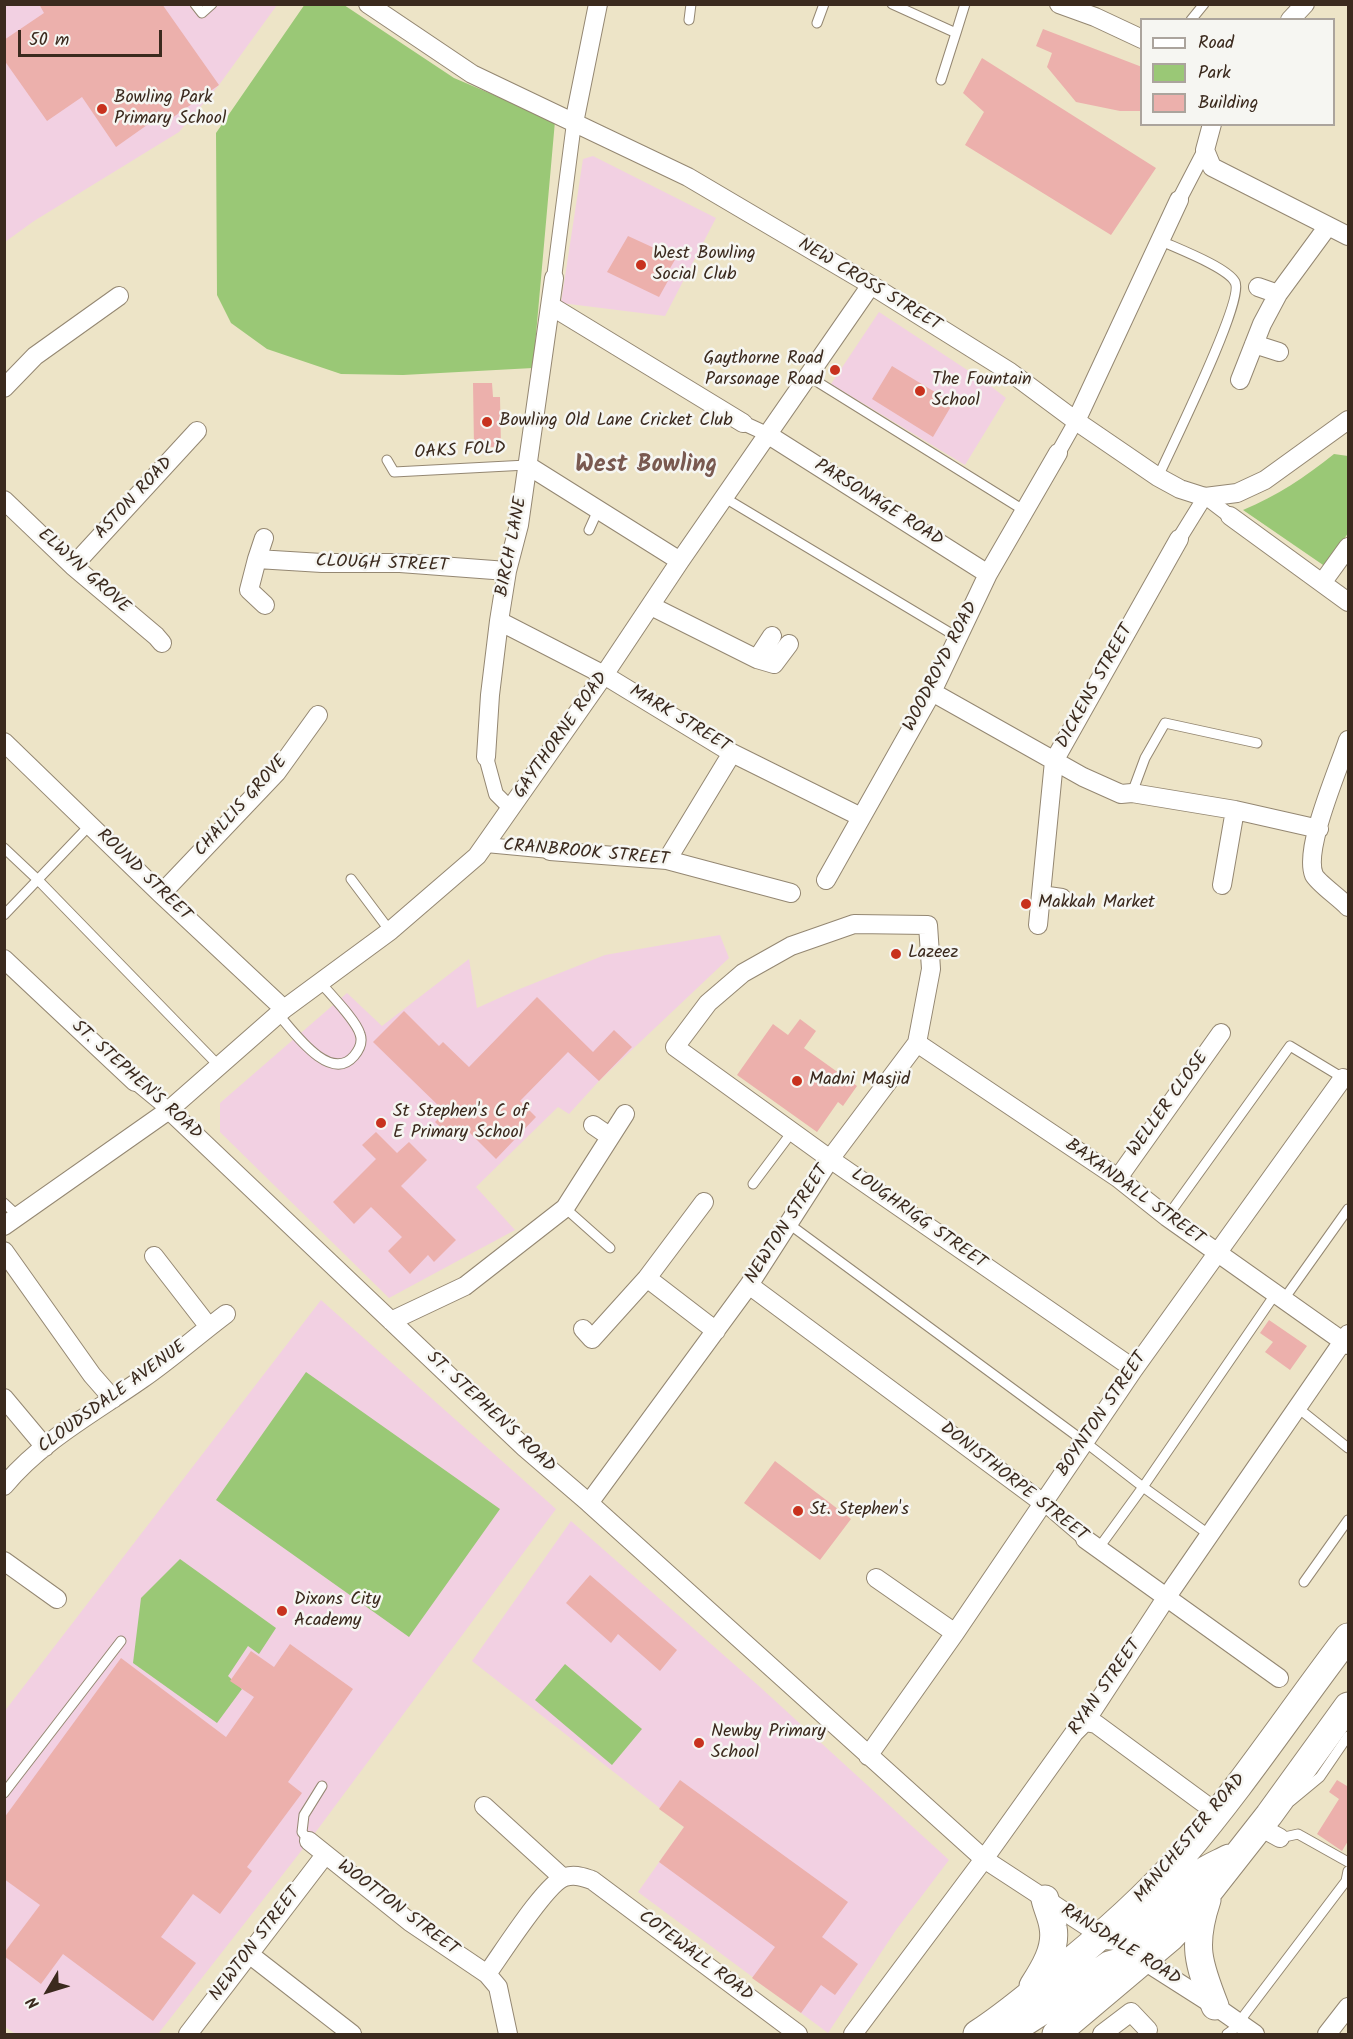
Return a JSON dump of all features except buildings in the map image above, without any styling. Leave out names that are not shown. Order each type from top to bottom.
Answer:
[{"type":"main road","name":"MANCHESTER ROAD","points":[[983,2030],[1010,2012],[1147,1894],[1183,1855],[1216,1813],[1348,1637]]},
{"type":"main road","points":[[1101,1935],[1117,1938],[1135,1935],[1162,1914],[1200,1874],[1241,1851],[1270,1827],[1348,1706]]},
{"type":"main road","points":[[1056,2034],[1170,1938],[1211,1891],[1241,1851]]},
{"type":"main road","points":[[1211,1891],[1202,1917],[1197,1947],[1204,1980],[1215,2006]]},
{"type":"main road","points":[[1027,1997],[1050,1956],[1054,1928],[1045,1899]]},
{"type":"main road","points":[[983,2030],[1022,2024],[1109,1965],[1130,1959],[1144,1961]]},
{"type":"street","points":[[554,278],[574,123],[598,4]]},
{"type":"street","points":[[1059,4],[1101,11],[1140,38]]},
{"type":"street","points":[[1292,18],[1305,4]]},
{"type":"street","name":"NEW CROSS STREET","points":[[369,5],[472,74],[688,177],[871,285],[1010,372],[1158,477],[1180,489],[1205,497],[1348,602]]},
{"type":"street","points":[[1058,453],[1076,421],[1159,240],[1205,150],[1211,126]]},
{"type":"street","points":[[1205,150],[1212,167],[1348,234]]},
{"type":"street","points":[[1240,380],[1278,294],[1328,226]]},
{"type":"street","name":"BIRCH LANE","points":[[512,809],[496,794],[486,757],[490,695],[507,571],[519,525],[554,278]]},
{"type":"street","name":"GAYTHORNE ROAD","points":[[11,1221],[169,1110],[281,1012],[390,930],[477,856],[512,809],[871,285]]},
{"type":"street","points":[[1258,287],[1278,294]]},
{"type":"street","points":[[4,388],[35,356],[119,296]]},
{"type":"street","points":[[551,306],[743,423],[767,434]]},
{"type":"street","points":[[1254,344],[1279,352]]},
{"type":"street","points":[[1205,497],[1236,493],[1265,480],[1348,420]]},
{"type":"street","name":"ASTON ROAD","points":[[73,566],[197,431]]},
{"type":"street","name":"PARSONAGE ROAD","points":[[767,434],[988,574]]},
{"type":"street","name":"WOODROYD ROAD","points":[[826,880],[932,692],[988,574],[1058,453]]},
{"type":"street","points":[[527,465],[680,561]]},
{"type":"street","name":"DICKENS STREET","points":[[1038,925],[1054,761],[1205,497]]},
{"type":"street","name":"ELWYN GROVE","points":[[4,500],[73,566],[162,643]]},
{"type":"street","points":[[264,538],[249,590],[265,604]]},
{"type":"street","points":[[1322,583],[1348,547]]},
{"type":"street","name":"CLOUGH STREET","points":[[257,559],[322,563],[400,563],[507,571]]},
{"type":"street","points":[[651,606],[766,662],[780,640]]},
{"type":"street","name":"MARK STREET","points":[[499,621],[604,675],[732,753],[861,817]]},
{"type":"street","points":[[932,692],[1083,777],[1121,794],[1132,793],[1235,810],[1318,830]]},
{"type":"street","name":"CHALLIS GROVE","points":[[161,894],[277,772],[318,715]]},
{"type":"street","points":[[1348,740],[1311,855],[1314,876],[1348,907]]},
{"type":"street","name":"ROUND STREET","points":[[4,742],[281,1012]]},
{"type":"street","points":[[667,860],[732,753]]},
{"type":"street","points":[[1222,885],[1235,810]]},
{"type":"street","name":"CRANBROOK STREET","points":[[486,844],[667,860],[791,893]]},
{"type":"street","points":[[1041,895],[1062,898]]},
{"type":"street","name":"NEWTON STREET","points":[[589,1503],[749,1286],[830,1159],[917,1043],[931,969],[928,925],[854,924],[791,946],[743,973],[717,995],[708,1003],[675,1047]]},
{"type":"street","name":"ST. STEPHEN'S ROAD","points":[[7,966],[169,1110],[525,1448],[984,1859]]},
{"type":"street","name":"WELLER CLOSE","points":[[1118,1178],[1221,1033]]},
{"type":"street","name":"BAXANDALL STREET","points":[[917,1043],[1118,1178],[1167,1217],[1347,1340]]},
{"type":"street","name":"LOUGHRIGG STREET","points":[[675,1047],[830,1159],[1134,1369]]},
{"type":"street","name":"BOYNTON STREET","points":[[868,1756],[955,1633],[1134,1369],[1343,1078]]},
{"type":"street","points":[[391,1321],[465,1286],[564,1208],[625,1113]]},
{"type":"street","points":[[593,1125],[609,1136]]},
{"type":"street","points":[[583,1329],[592,1338],[647,1278],[704,1202]]},
{"type":"street","points":[[4,1251],[92,1375],[113,1399]]},
{"type":"street","points":[[154,1256],[209,1327]]},
{"type":"street","points":[[647,1278],[716,1331]]},
{"type":"street","name":"DONISTHORPE STREET","points":[[749,1286],[1043,1503],[1091,1544],[1279,1678]]},
{"type":"street","name":"CLOUDSDALE AVENUE","points":[[4,1486],[21,1466],[45,1447],[158,1368],[226,1314]]},
{"type":"street","name":"RYAN STREET","points":[[853,2034],[984,1859],[1074,1733],[1085,1722],[1166,1598],[1347,1340]]},
{"type":"street","points":[[4,1398],[45,1447]]},
{"type":"street","points":[[4,1561],[57,1599]]},
{"type":"street","points":[[876,1578],[955,1633]]},
{"type":"street","points":[[1085,1722],[1096,1724],[1216,1813]]},
{"type":"street","points":[[484,1806],[562,1878],[545,1894],[486,1974],[498,1987],[508,2034]]},
{"type":"street","name":"WOOTTON STREET","points":[[309,1841],[410,1922],[486,1974]]},
{"type":"street","name":"NEWTON STREET","points":[[188,2034],[325,1855]]},
{"type":"street","name":"RANSDALE ROAD","points":[[984,1859],[1215,2006],[1240,2029]]},
{"type":"street","name":"COTEWALL ROAD","points":[[562,1878],[576,1874],[592,1880],[798,2034]]},
{"type":"street","points":[[249,1954],[352,2034]]},
{"type":"street","points":[[1326,2034],[1348,2007]]},
{"type":"street","points":[[1102,2034],[1131,2012],[1148,2030]]},
{"type":"lane","points":[[195,4],[202,13],[212,4]]},
{"type":"lane","points":[[689,20],[691,4]]},
{"type":"lane","points":[[817,23],[824,4]]},
{"type":"lane","points":[[892,4],[956,33]]},
{"type":"lane","points":[[941,80],[965,4]]},
{"type":"lane","points":[[1193,18],[1204,4]]},
{"type":"lane","points":[[1158,477],[1227,325],[1237,293],[1237,284],[1228,272],[1159,240]]},
{"type":"lane","points":[[808,376],[1026,511]]},
{"type":"lane","name":"OAKS FOLD","points":[[387,460],[394,472],[527,465]]},
{"type":"lane","points":[[725,498],[957,637]]},
{"type":"lane","points":[[589,530],[598,510]]},
{"type":"lane","points":[[1132,793],[1145,758],[1165,723],[1257,743]]},
{"type":"lane","points":[[4,915],[90,825]]},
{"type":"lane","points":[[4,848],[219,1066]]},
{"type":"lane","points":[[351,879],[390,930]]},
{"type":"lane","points":[[281,1012],[308,1048],[323,1060],[336,1065],[345,1063],[360,1047],[361,1036],[356,1026],[320,982]]},
{"type":"lane","points":[[1167,1217],[1290,1046],[1343,1078]]},
{"type":"lane","points":[[753,1184],[792,1132]]},
{"type":"lane","points":[[4,1203],[11,1221]]},
{"type":"lane","points":[[564,1208],[610,1248]]},
{"type":"lane","points":[[1091,1544],[1143,1487],[1280,1296],[1348,1209]]},
{"type":"lane","points":[[789,1224],[1211,1536]]},
{"type":"lane","points":[[1298,1408],[1348,1448]]},
{"type":"lane","points":[[1304,1582],[1348,1520]]},
{"type":"lane","points":[[4,1793],[121,1641]]},
{"type":"lane","points":[[1270,1827],[1320,1777],[1348,1736]]},
{"type":"lane","points":[[309,1841],[302,1832],[304,1815],[322,1786]]},
{"type":"lane","points":[[1270,1827],[1298,1834],[1348,1862]]},
{"type":"lane","points":[[1240,2029],[1346,1881],[1348,1871]]},
{"type":"shaded area","name":"Bowling Park Primary School","points":[[5,5],[277,5],[219,85],[179,132],[34,221],[5,242]]},
{"type":"shaded area","points":[[593,156],[716,218],[665,316],[561,303],[583,159]]},
{"type":"shaded area","name":"The Fountain School","points":[[879,312],[1006,398],[965,465],[831,384]]},
{"type":"shaded area","name":"St Stephen's C of E Primary School","points":[[720,935],[729,958],[599,1081],[569,1114],[558,1107],[476,1187],[515,1230],[389,1298],[220,1132],[220,1103],[347,993],[382,1026],[469,959],[477,1008],[605,955]]},
{"type":"shaded area","name":"Dixons City Academy","points":[[321,1300],[556,1509],[309,1841],[158,2034],[16,2034],[5,2027],[4,1712]]},
{"type":"shaded area","name":"Newby Primary School","points":[[571,1521],[760,1687],[949,1860],[896,1930],[828,2033],[638,1892],[684,1827],[472,1661]]},
{"type":"green space","points":[[305,4],[344,5],[454,78],[555,121],[533,368],[403,375],[341,374],[267,349],[231,323],[217,295],[216,133]]},
{"type":"green space","points":[[1334,454],[1348,456],[1348,533],[1326,567],[1243,510],[1290,485]]},
{"type":"green space","points":[[306,1372],[500,1509],[409,1637],[216,1500]]},
{"type":"green space","points":[[180,1559],[276,1628],[259,1654],[248,1646],[228,1676],[242,1689],[217,1723],[133,1663],[141,1598]]},
{"type":"green space","points":[[565,1664],[642,1729],[612,1765],[535,1700]]},
{"type":"place","name":"Bowling Park Primary School","points":[[102,109]]},
{"type":"place","name":"West Bowling Social Club","points":[[641,265]]},
{"type":"place","name":"Gaythorne Road Parsonage Road","points":[[835,370]]},
{"type":"place","name":"The Fountain School","points":[[920,391]]},
{"type":"place","name":"Bowling Old Lane Cricket Club","points":[[487,422]]},
{"type":"place","name":"Makkah Market","points":[[1026,904]]},
{"type":"place","name":"Lazeez","points":[[896,954]]},
{"type":"place","name":"Madni Masjid","points":[[797,1081]]},
{"type":"place","name":"St Stephen's C of E Primary School","points":[[381,1123]]},
{"type":"place","name":"St. Stephen's","points":[[798,1511]]},
{"type":"place","name":"Dixons City Academy","points":[[282,1611]]},
{"type":"place","name":"Newby Primary School","points":[[699,1743]]},
{"type":"district","name":"West Bowling","points":[[646,467]]}]
